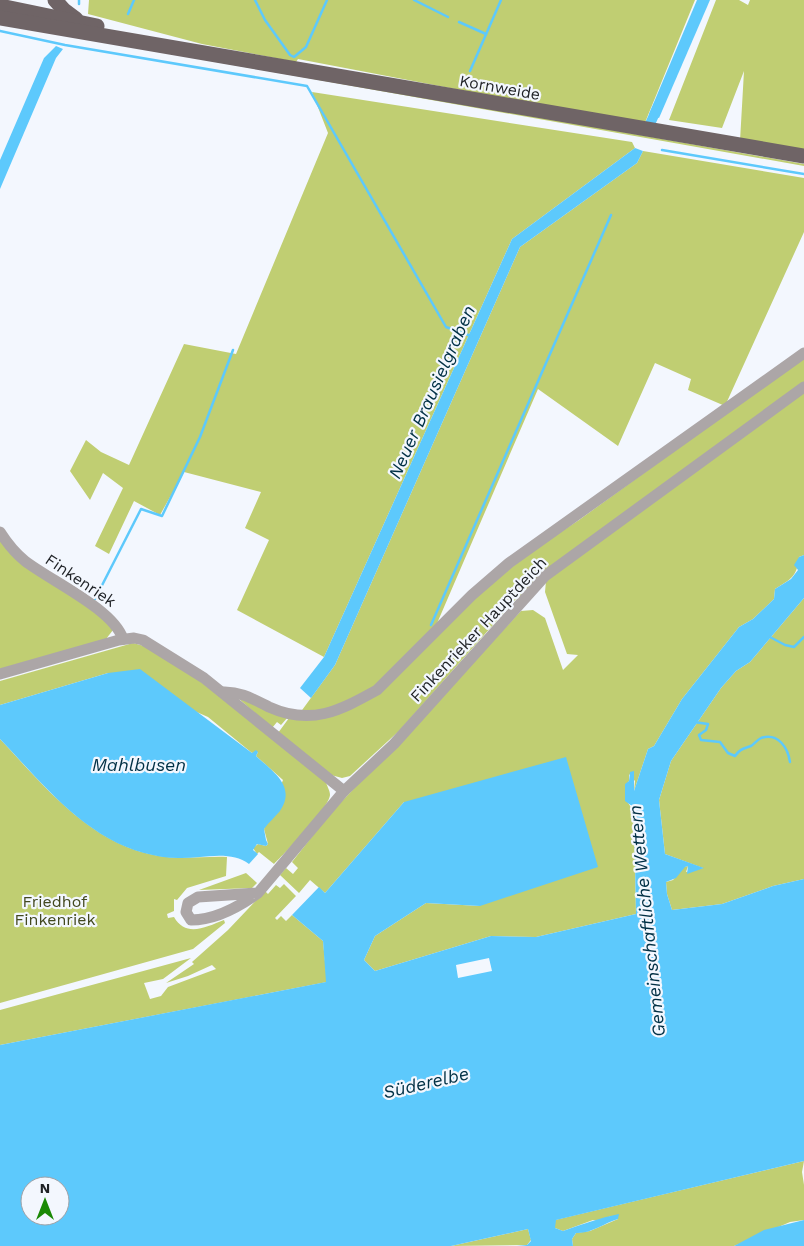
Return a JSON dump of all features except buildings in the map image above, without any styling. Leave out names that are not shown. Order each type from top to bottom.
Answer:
[{"type":"main road","points":[[55,0],[64,10],[84,23]]},
{"type":"main road","name":"Kornweide","points":[[0,6],[32,9],[84,23],[161,39],[191,50]]},
{"type":"main road","name":"Kornweide","points":[[0,18],[32,9],[160,47],[191,50],[672,135],[804,156]]},
{"type":"street","name":"Finkenrieker Hauptdeich","points":[[222,692],[239,693],[281,712],[305,717],[330,712],[358,701],[377,690],[472,595],[509,563],[804,353]]},
{"type":"street","name":"Finkenrieker Hauptdeich","points":[[258,893],[198,897],[188,903],[186,912],[191,920],[208,917],[243,904],[258,893],[344,791],[394,744],[555,567],[804,387]]},
{"type":"street","name":"Finkenriek","points":[[0,532],[10,547],[24,560],[113,621],[123,639]]},
{"type":"street","points":[[0,674],[123,639],[143,640],[204,678],[344,791]]},
{"type":"green space","points":[[89,0],[695,0],[644,125],[298,59],[296,62],[202,44],[88,14]]},
{"type":"green space","points":[[716,0],[739,0],[748,5],[750,0],[804,0],[804,150],[740,141],[744,71],[722,128],[669,120]]},
{"type":"green space","points":[[98,41],[188,55],[804,164],[804,166]]},
{"type":"green space","points":[[312,92],[632,142],[635,148],[512,239],[324,657],[237,610],[269,540],[245,528],[261,492],[184,472],[160,515],[134,501],[109,554],[95,546],[123,488],[103,473],[90,500],[70,471],[86,440],[101,452],[129,465],[184,344],[236,354],[328,133]]},
{"type":"green space","points":[[643,151],[804,178],[804,232],[725,406],[688,390],[691,379],[655,363],[618,446],[538,389],[432,635],[358,701],[297,717],[335,665],[520,247],[637,163]]},
{"type":"green space","points":[[804,357],[804,383],[516,599],[400,730],[350,776],[342,778],[331,775],[278,733],[289,718],[352,707],[479,593],[535,549],[579,520]]},
{"type":"green space","points":[[804,392],[804,555],[799,557],[797,569],[792,577],[775,589],[774,599],[753,619],[739,627],[682,699],[654,746],[648,749],[634,791],[635,781],[629,774],[629,781],[625,787],[625,798],[634,812],[636,914],[536,937],[491,936],[375,971],[364,960],[375,936],[426,903],[480,906],[404,802],[325,893],[310,880],[299,893],[280,875],[286,868],[293,874],[298,868],[292,862],[329,815],[521,611],[533,610],[545,618],[563,670],[578,655],[567,654],[545,592],[546,581]]},
{"type":"green space","points":[[0,539],[101,616],[113,630],[106,639],[0,669]]},
{"type":"green space","points":[[804,598],[804,879],[773,886],[722,904],[672,910],[667,894],[666,882],[673,880],[684,867],[688,866],[686,872],[703,868],[665,854],[659,800],[671,761],[721,688],[736,671],[750,662]]},
{"type":"green space","points":[[133,643],[144,646],[195,677],[326,781],[330,795],[328,801],[306,830],[274,864],[259,852],[257,854],[253,848],[258,844],[266,846],[268,844],[264,829],[283,780],[256,756],[258,752],[252,753],[208,717],[108,673],[0,705],[0,681]]},
{"type":"green space","points":[[238,698],[288,717],[281,725],[277,722],[272,728]]},
{"type":"green space","name":"Friedhof Finkenriek","points":[[0,739],[70,811],[90,827],[112,840],[134,850],[159,856],[176,858],[227,857],[226,876],[187,888],[177,900],[174,899],[174,911],[167,914],[168,918],[174,917],[184,927],[190,929],[203,928],[224,920],[225,923],[193,949],[0,1003]]},
{"type":"green space","points":[[246,873],[257,883],[252,888],[199,890]]},
{"type":"green space","points":[[284,884],[296,896],[275,918],[277,920],[281,916],[286,921],[292,915],[323,941],[327,982],[0,1045],[0,1010],[191,958],[163,979],[144,983],[150,999],[161,996],[168,987],[216,969],[212,965],[166,983],[194,964],[192,962],[228,930],[265,891],[268,894],[276,885],[280,888]]},
{"type":"green space","points":[[804,1161],[802,1172],[804,1220],[790,1222],[734,1246],[573,1246],[572,1239],[576,1233],[590,1231],[618,1219],[611,1216],[599,1221],[593,1220],[563,1231],[555,1228],[555,1220]]},
{"type":"green space","points":[[528,1229],[531,1240],[527,1245],[451,1246]]},
{"type":"water","points":[[697,0],[710,0],[659,118],[649,114]]},
{"type":"water","points":[[56,46],[63,49],[56,58],[0,189],[0,160],[44,58]]},
{"type":"water","points":[[635,148],[643,151],[637,163],[520,247],[335,665],[311,698],[300,688],[324,657],[512,239]]},
{"type":"water","points":[[804,555],[804,598],[750,662],[736,671],[721,688],[671,761],[659,800],[665,854],[704,868],[687,874],[688,866],[685,867],[676,878],[666,882],[667,894],[672,910],[722,904],[773,886],[804,879],[804,1161],[556,1220],[555,1228],[563,1231],[619,1214],[618,1219],[592,1230],[576,1233],[572,1239],[573,1246],[517,1246],[527,1245],[531,1241],[528,1229],[451,1246],[0,1246],[0,1045],[326,982],[323,941],[292,915],[319,887],[325,893],[404,802],[566,757],[598,867],[480,906],[426,903],[375,936],[364,960],[375,971],[491,936],[536,937],[636,914],[634,812],[632,806],[625,801],[625,784],[629,781],[630,772],[634,771],[634,791],[648,749],[654,746],[682,699],[739,627],[753,619],[774,599],[775,589],[791,579],[798,570],[794,565],[799,557]]},
{"type":"water","name":"Mahlbusen","points":[[140,669],[252,753],[256,750],[258,752],[256,756],[275,773],[284,787],[286,794],[285,802],[280,811],[264,829],[268,844],[266,846],[257,844],[253,850],[258,854],[249,864],[241,859],[224,856],[161,857],[122,845],[83,821],[65,806],[0,739],[0,705],[108,673]]},
{"type":"water","points":[[804,1220],[804,1246],[734,1246],[764,1230]]},
{"type":"pier","points":[[489,958],[492,971],[458,978],[456,965]]},
{"type":"waterway","points":[[128,14],[134,0]]},
{"type":"waterway","points":[[255,0],[265,20],[290,55],[294,57],[306,47],[327,0]]},
{"type":"waterway","points":[[414,0],[448,17]]},
{"type":"waterway","points":[[470,71],[501,0]]},
{"type":"waterway","points":[[459,22],[486,34]]},
{"type":"waterway","points":[[0,31],[65,45],[307,86],[446,327],[471,336]]},
{"type":"waterway","name":"Neuer Brausielgraben","points":[[650,124],[659,104]]},
{"type":"waterway","points":[[662,150],[804,174]]},
{"type":"waterway","points":[[431,625],[611,215]]},
{"type":"waterway","points":[[95,599],[141,509],[162,516],[200,437],[233,350]]},
{"type":"waterway","points":[[770,637],[785,645],[794,647],[804,637]]},
{"type":"waterway","points":[[694,722],[708,724],[706,730],[699,735],[701,740],[720,742],[728,753],[735,756],[761,738],[772,737],[777,739],[787,752],[790,762]]},
{"type":"water label","name":"Gemeinschaftliche Wettern","points":[[647,921]]},
{"type":"water label","name":"Süderelbe","points":[[426,1083]]}]
